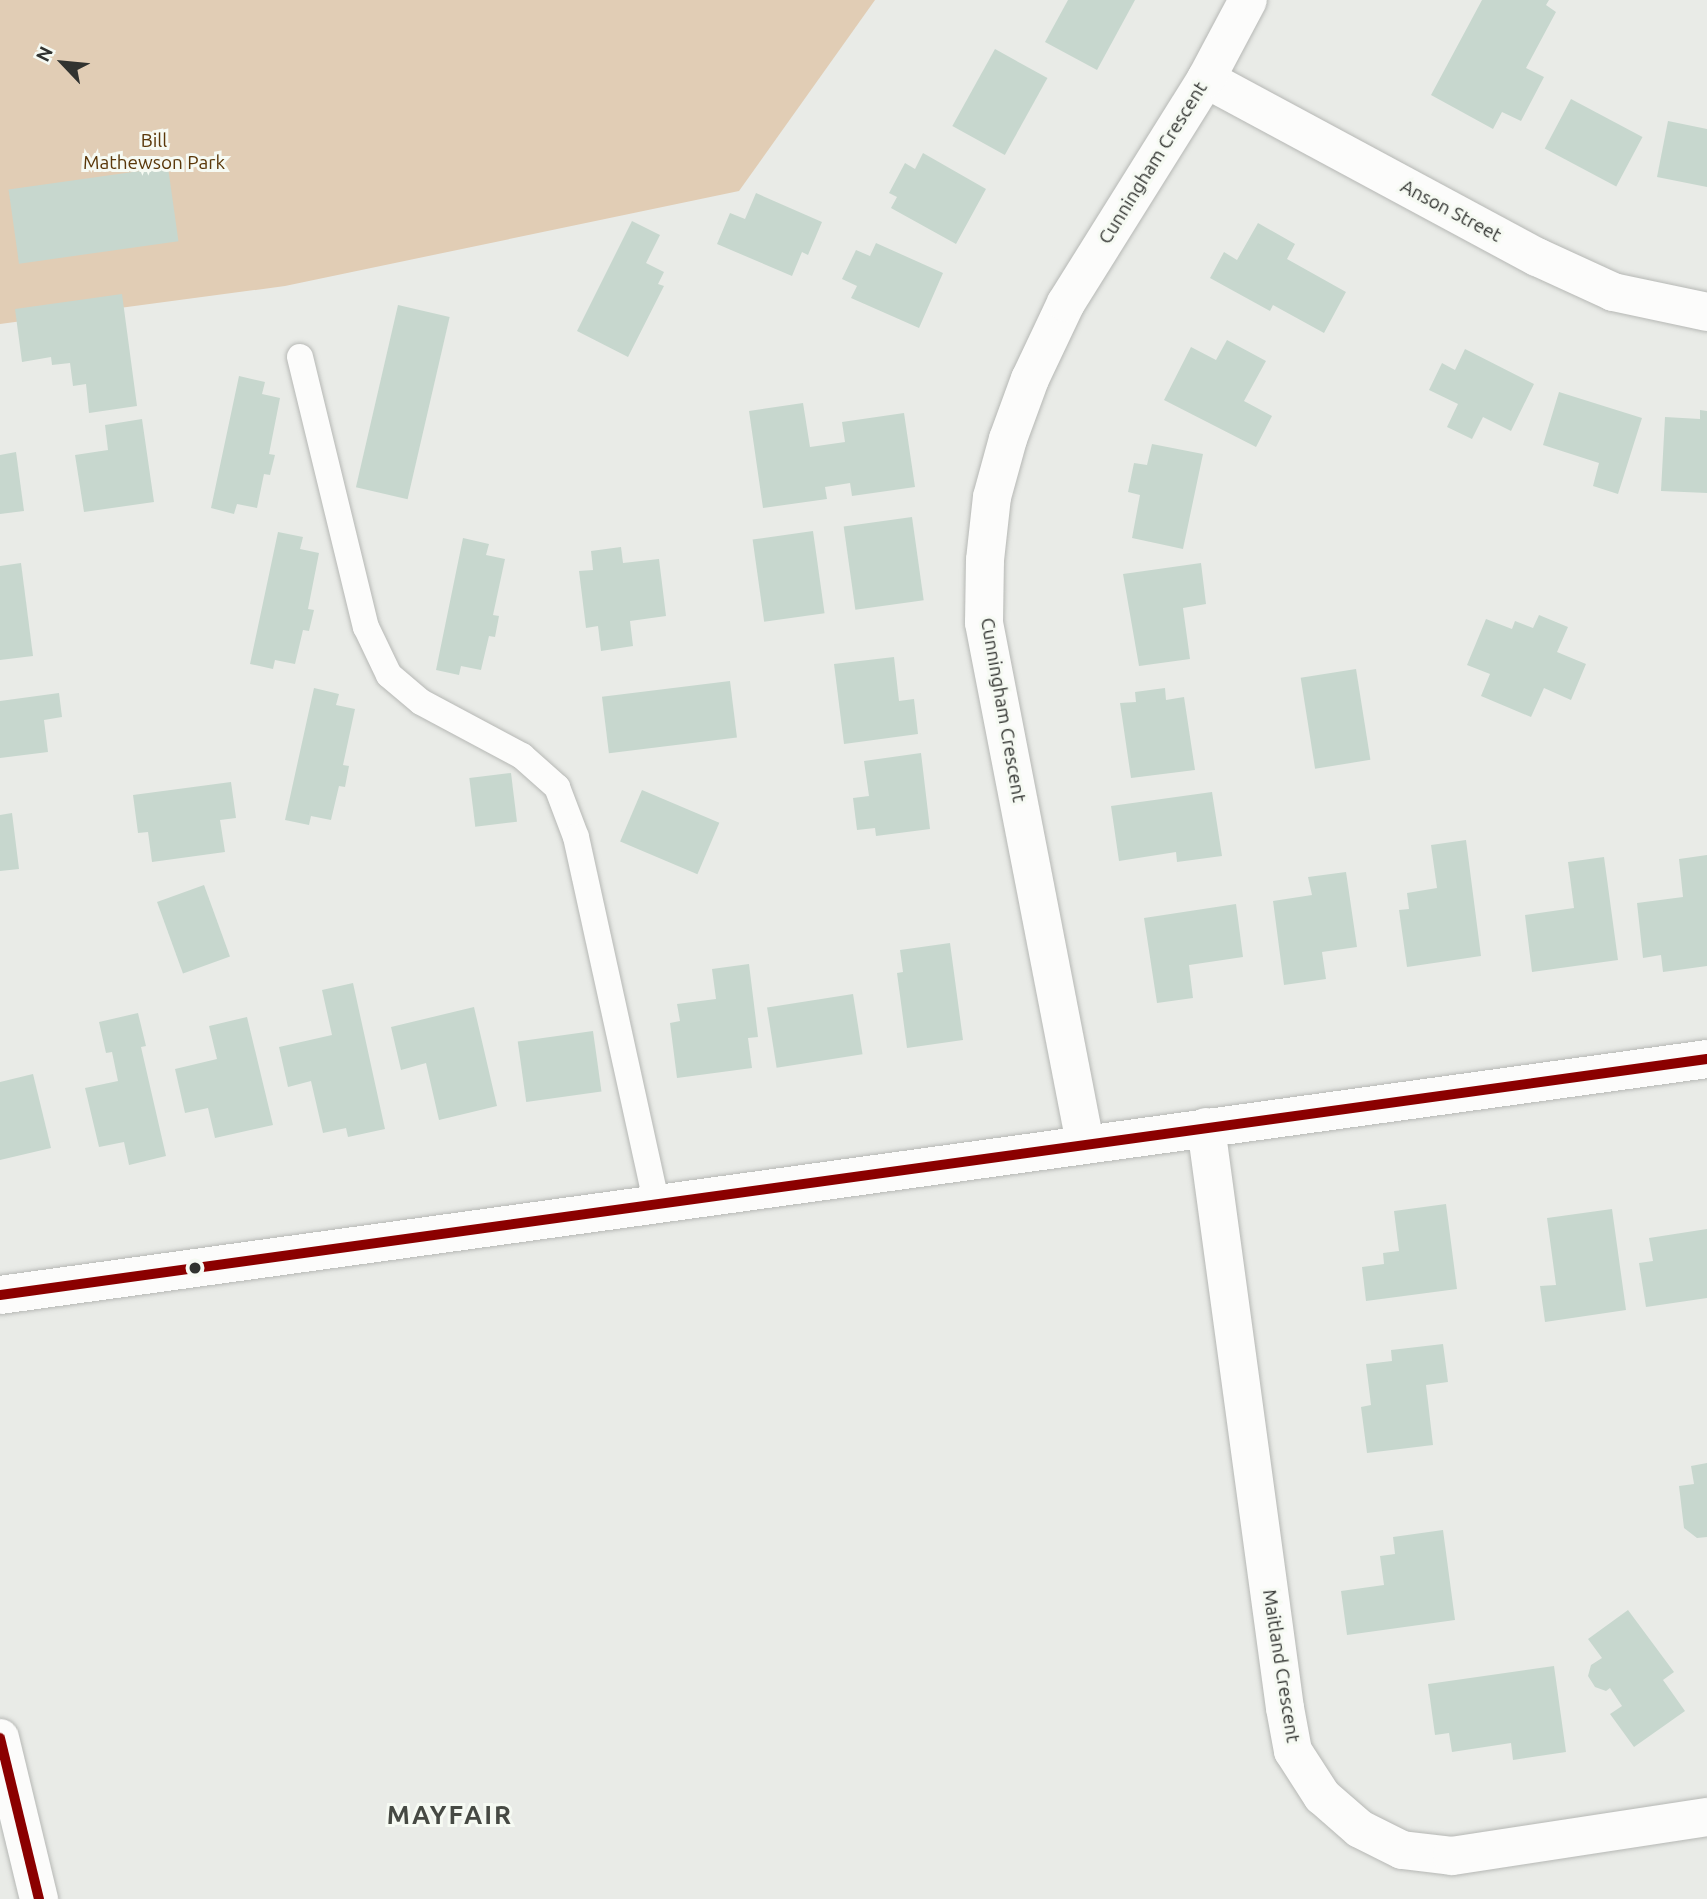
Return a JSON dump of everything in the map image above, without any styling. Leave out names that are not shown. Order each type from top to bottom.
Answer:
[{"type":"street","name":"Cunningham Crescent","points":[[1085,1143],[984,623],[985,560],[992,497],[1008,439],[1032,371],[1066,303],[1206,79],[1248,0]]},
{"type":"street","name":"Anson Street","points":[[1206,79],[1536,257],[1613,292],[1678,308],[1707,312]]},
{"type":"street","points":[[0,1295],[1707,1059]]},
{"type":"street","name":"Maitland Crescent","points":[[1206,1127],[1285,1708],[1293,1751],[1322,1796],[1360,1829],[1402,1850],[1452,1856],[1707,1817]]},
{"type":"street","points":[[0,1738],[39,1899]]},
{"type":"lane","points":[[300,357],[366,627],[390,675],[421,702],[522,756],[557,787],[576,837],[657,1204]]},
{"type":"green space","name":"Bill Mathewson Park","points":[[0,0],[875,0],[739,191],[285,286],[0,324]]},
{"type":"building","points":[[1068,0],[1135,0],[1097,70],[1045,42]]},
{"type":"building","points":[[1482,0],[1549,0],[1546,5],[1556,12],[1526,68],[1544,77],[1521,121],[1502,112],[1493,129],[1431,95]]},
{"type":"building","points":[[995,49],[1047,78],[1005,155],[952,126]]},
{"type":"building","points":[[1571,99],[1643,137],[1616,186],[1545,148]]},
{"type":"building","points":[[1668,121],[1707,129],[1707,187],[1657,177]]},
{"type":"building","points":[[923,153],[986,189],[956,244],[891,208],[897,197],[889,193],[905,163],[915,169]]},
{"type":"building","points":[[168,167],[178,241],[19,264],[9,189]]},
{"type":"building","points":[[756,193],[822,222],[808,255],[802,252],[792,276],[717,244],[730,213],[745,219]]},
{"type":"building","points":[[632,221],[660,235],[646,263],[664,272],[658,284],[664,286],[628,357],[577,331]]},
{"type":"building","points":[[1258,223],[1295,244],[1287,259],[1346,292],[1324,333],[1273,305],[1270,311],[1210,278],[1224,252],[1237,260]]},
{"type":"building","points":[[876,243],[943,273],[919,328],[851,298],[857,286],[842,279],[856,250],[870,256]]},
{"type":"building","points":[[122,294],[137,406],[89,413],[86,384],[73,386],[70,363],[52,365],[51,357],[22,362],[15,309]]},
{"type":"building","points":[[398,305],[450,317],[408,499],[356,487]]},
{"type":"building","points":[[1227,340],[1266,361],[1244,401],[1272,416],[1256,447],[1164,400],[1191,347],[1216,360]]},
{"type":"building","points":[[1465,349],[1534,384],[1511,431],[1483,417],[1472,439],[1447,427],[1458,404],[1429,390],[1442,363],[1455,370]]},
{"type":"building","points":[[239,376],[265,382],[262,394],[280,398],[269,454],[275,455],[270,475],[264,474],[257,508],[237,504],[234,514],[211,508]]},
{"type":"building","points":[[1559,392],[1642,418],[1618,494],[1593,486],[1599,463],[1543,445]]},
{"type":"building","points":[[803,403],[810,447],[845,442],[842,422],[904,413],[915,487],[852,496],[850,483],[825,487],[827,499],[763,508],[749,411]]},
{"type":"building","points":[[1700,410],[1707,411],[1707,493],[1661,491],[1665,417],[1700,419]]},
{"type":"building","points":[[142,419],[154,502],[84,512],[75,455],[108,450],[105,425]]},
{"type":"building","points":[[1152,444],[1203,454],[1183,549],[1132,538],[1140,495],[1128,492],[1134,463],[1147,465]]},
{"type":"building","points":[[16,452],[24,511],[0,514],[0,455]]},
{"type":"building","points":[[912,517],[924,600],[855,610],[844,527]]},
{"type":"building","points":[[813,531],[825,613],[764,622],[753,539]]},
{"type":"building","points":[[278,532],[303,537],[300,549],[319,553],[308,609],[314,610],[309,631],[303,630],[295,664],[275,660],[273,669],[250,664]]},
{"type":"building","points":[[463,538],[489,544],[486,555],[505,559],[493,615],[499,616],[495,637],[489,636],[481,670],[461,666],[459,675],[436,670]]},
{"type":"building","points":[[621,547],[623,563],[659,559],[666,616],[630,621],[633,646],[601,651],[598,626],[586,628],[579,571],[593,570],[591,551]]},
{"type":"building","points":[[21,563],[33,656],[0,660],[0,566]]},
{"type":"building","points":[[1201,563],[1206,604],[1183,608],[1190,659],[1139,666],[1123,574]]},
{"type":"building","points":[[1539,615],[1568,627],[1557,652],[1586,664],[1571,700],[1544,688],[1531,717],[1481,696],[1490,674],[1467,665],[1486,619],[1512,629],[1515,621],[1533,628]]},
{"type":"building","points":[[894,657],[899,701],[914,699],[918,734],[844,744],[834,664]]},
{"type":"building","points":[[1356,669],[1370,760],[1315,769],[1301,678]]},
{"type":"building","points":[[730,681],[737,738],[609,753],[602,697]]},
{"type":"building","points":[[314,688],[339,694],[336,705],[355,709],[343,765],[349,766],[345,787],[339,786],[331,820],[311,816],[309,825],[285,820]]},
{"type":"building","points":[[1165,688],[1166,700],[1184,697],[1195,770],[1131,778],[1120,703],[1136,702],[1135,692]]},
{"type":"building","points":[[59,693],[62,717],[44,720],[48,752],[0,758],[0,701]]},
{"type":"building","points":[[921,753],[930,829],[876,836],[875,828],[857,830],[853,798],[869,796],[864,761]]},
{"type":"building","points":[[511,773],[517,822],[475,827],[469,778]]},
{"type":"building","points":[[231,782],[236,818],[220,820],[225,852],[152,862],[148,832],[138,833],[133,795]]},
{"type":"building","points":[[642,790],[719,823],[697,874],[620,842]]},
{"type":"building","points":[[1212,792],[1222,856],[1177,862],[1176,852],[1119,861],[1111,806]]},
{"type":"building","points":[[12,813],[19,869],[0,871],[0,815]]},
{"type":"building","points":[[1466,840],[1481,956],[1407,967],[1399,910],[1409,909],[1407,893],[1437,888],[1431,845]]},
{"type":"building","points":[[1707,855],[1707,966],[1663,972],[1661,955],[1643,958],[1637,903],[1683,897],[1679,859]]},
{"type":"building","points":[[1604,857],[1618,960],[1532,972],[1525,915],[1574,908],[1568,862]]},
{"type":"building","points":[[1346,872],[1357,947],[1322,952],[1326,979],[1284,985],[1273,901],[1312,895],[1308,877]]},
{"type":"building","points":[[204,885],[230,956],[183,974],[157,902]]},
{"type":"building","points":[[1236,904],[1243,957],[1189,965],[1193,998],[1157,1003],[1144,918]]},
{"type":"building","points":[[950,943],[963,1040],[907,1048],[897,973],[903,972],[900,950]]},
{"type":"building","points":[[749,964],[758,1037],[748,1038],[752,1068],[677,1078],[670,1023],[680,1021],[677,1004],[716,999],[712,969]]},
{"type":"building","points":[[353,983],[385,1129],[348,1137],[346,1128],[323,1133],[311,1081],[288,1087],[279,1047],[332,1035],[322,990]]},
{"type":"building","points":[[853,994],[863,1054],[777,1068],[767,1008]]},
{"type":"building","points":[[474,1007],[497,1106],[439,1120],[426,1063],[401,1070],[391,1027]]},
{"type":"building","points":[[138,1013],[146,1046],[141,1047],[166,1156],[129,1165],[124,1142],[99,1147],[85,1088],[118,1081],[112,1052],[106,1053],[99,1022]]},
{"type":"building","points":[[247,1017],[273,1125],[215,1138],[208,1108],[185,1113],[175,1069],[217,1059],[209,1026]]},
{"type":"building","points":[[593,1031],[601,1091],[526,1102],[518,1042]]},
{"type":"building","points":[[33,1074],[51,1148],[0,1160],[0,1082]]},
{"type":"building","points":[[1446,1204],[1457,1289],[1366,1301],[1362,1267],[1384,1264],[1383,1253],[1399,1251],[1394,1211]]},
{"type":"building","points":[[1612,1209],[1626,1310],[1545,1322],[1540,1286],[1556,1285],[1547,1218]]},
{"type":"building","points":[[1707,1229],[1707,1298],[1646,1307],[1639,1263],[1653,1261],[1649,1238]]},
{"type":"building","points":[[1443,1344],[1448,1382],[1426,1385],[1433,1445],[1367,1453],[1361,1407],[1371,1405],[1366,1364],[1392,1361],[1391,1350]]},
{"type":"building","points":[[1707,1463],[1707,1537],[1697,1538],[1684,1528],[1679,1486],[1694,1484],[1691,1466]]},
{"type":"building","points":[[1443,1530],[1455,1620],[1347,1635],[1341,1591],[1384,1585],[1380,1556],[1395,1554],[1393,1537]]},
{"type":"building","points":[[1628,1610],[1674,1672],[1663,1680],[1685,1711],[1634,1747],[1610,1714],[1622,1706],[1610,1688],[1606,1691],[1595,1687],[1588,1676],[1591,1665],[1602,1658],[1588,1639]]},
{"type":"building","points":[[1554,1666],[1566,1752],[1513,1760],[1511,1743],[1452,1752],[1449,1733],[1435,1735],[1428,1684]]},
{"type":"transit line","points":[[0,1295],[1707,1059]]},
{"type":"transit line","points":[[0,1738],[39,1899]]},
{"type":"district","name":"MAYFAIR","points":[[450,1815]]}]
